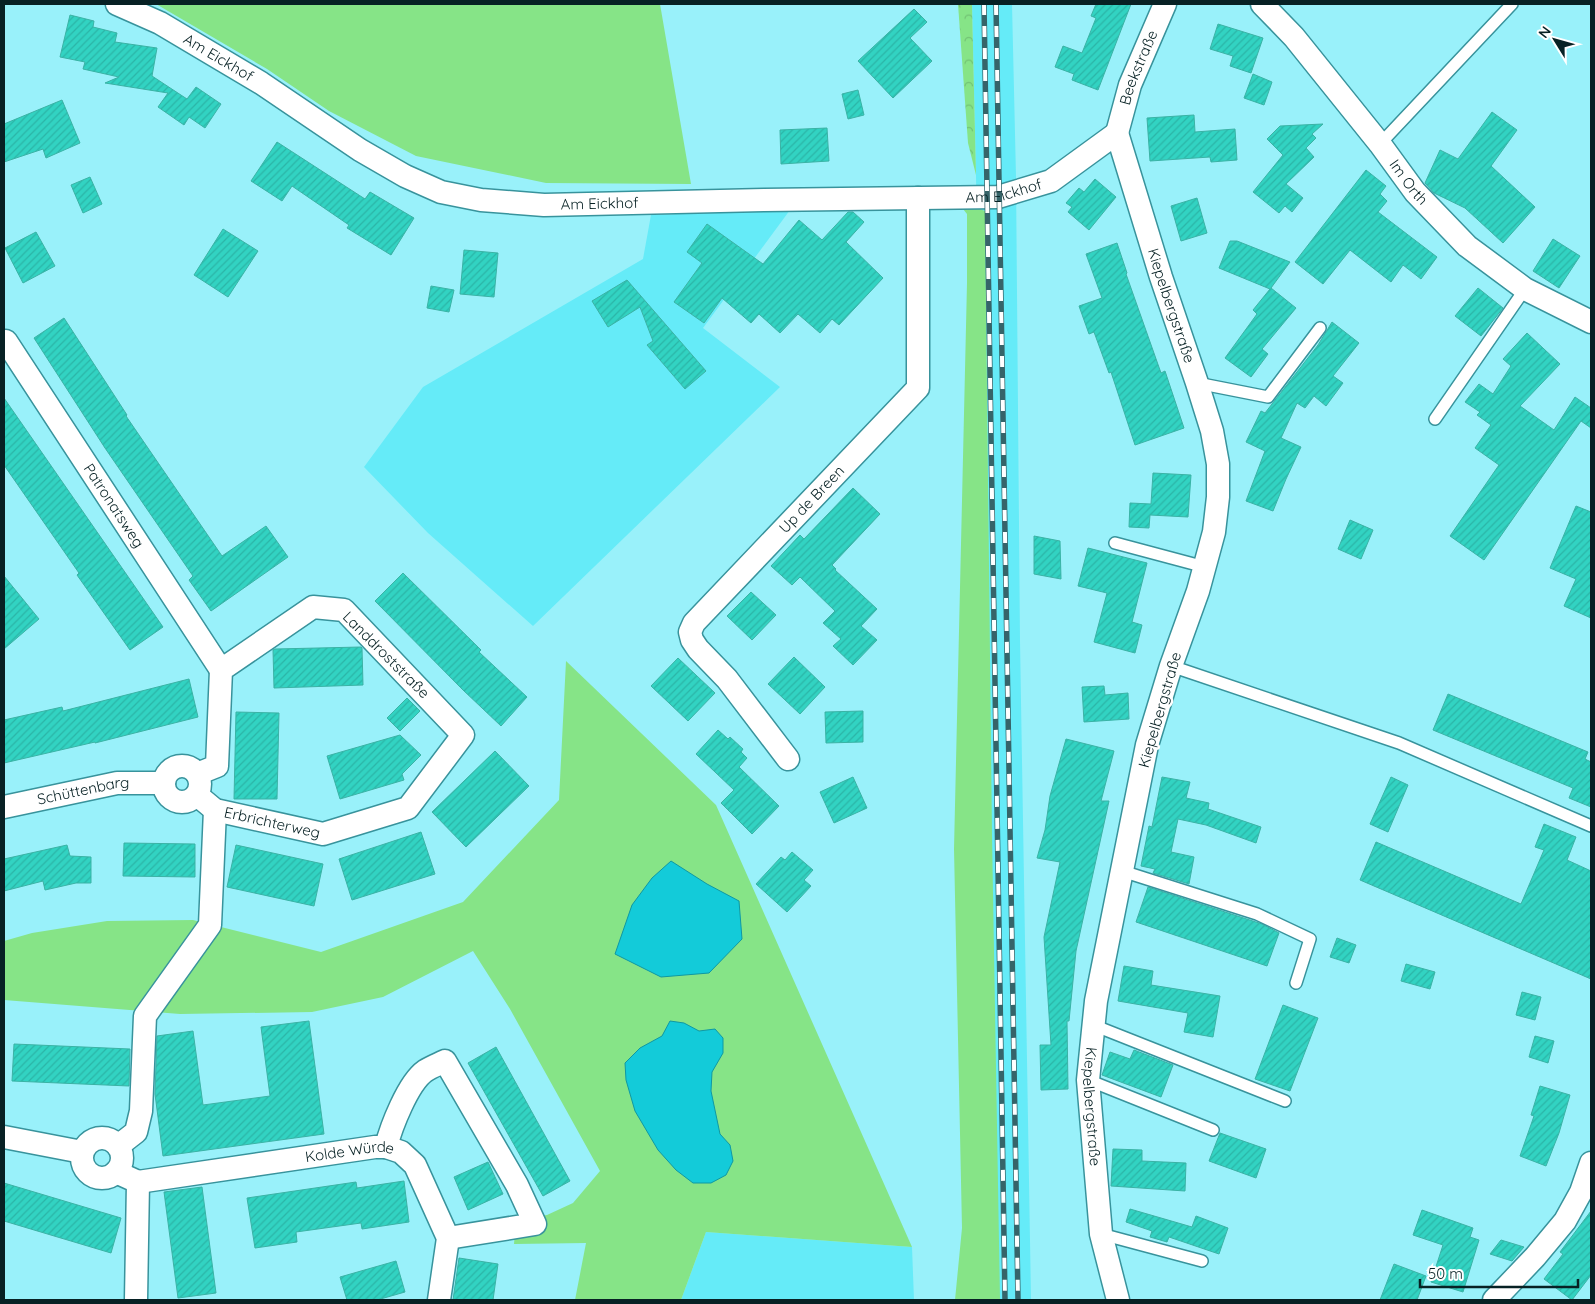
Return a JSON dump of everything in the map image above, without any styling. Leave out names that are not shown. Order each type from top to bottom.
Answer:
[{"type":"street","name":"Am Eickhof","points":[[118,4],[160,23],[261,83],[367,154],[405,176],[441,192],[481,200],[544,205],[998,197],[1051,180],[1117,133]]},
{"type":"street","name":"Beekstraße","points":[[1117,133],[1130,85],[1165,4]]},
{"type":"street","name":"Im Orth","points":[[1262,4],[1294,37],[1380,144],[1415,192],[1468,246],[1525,290],[1591,322]]},
{"type":"street","name":"Kiepelbergstraße","points":[[1117,133],[1160,277],[1212,431],[1218,464],[1218,497],[1214,532],[1198,591],[1171,666],[1147,745],[1096,1002],[1093,1026],[1088,1080],[1101,1234],[1118,1300]]},
{"type":"street","name":"Up de Breen","points":[[788,759],[727,678],[698,649],[692,640],[690,632],[694,623],[918,388],[918,198]]},
{"type":"street","name":"Patronatsweg","points":[[5,342],[221,670]]},
{"type":"street","name":"Landdroststraße","points":[[221,670],[312,607],[344,610],[463,735]]},
{"type":"street","points":[[197,785],[217,766],[221,670]]},
{"type":"street","name":"Erbrichterweg","points":[[197,785],[216,810],[323,834],[408,808],[463,735]]},
{"type":"street","name":"Schüttenbarg","points":[[4,807],[117,783],[164,783],[166,777],[174,768],[187,767],[193,770],[197,785]]},
{"type":"street","points":[[118,1146],[136,1132],[141,1110],[145,1016],[210,925],[216,810]]},
{"type":"street","points":[[386,1147],[390,1132],[413,1082],[424,1072],[445,1061],[517,1185],[535,1224],[448,1238],[439,1300]]},
{"type":"street","points":[[4,1137],[82,1152]]},
{"type":"street","points":[[106,1138],[118,1146],[122,1159],[120,1166],[109,1177],[100,1179],[91,1176],[84,1170],[81,1161],[82,1152],[85,1145],[91,1140],[106,1138]]},
{"type":"street","name":"Kolde Würde","points":[[138,1182],[375,1147],[386,1147],[401,1152],[415,1165],[448,1238]]},
{"type":"street","points":[[1494,1300],[1536,1257],[1565,1221],[1581,1192],[1591,1163]]},
{"type":"street","points":[[116,1172],[138,1182],[136,1300]]},
{"type":"lane","points":[[1380,144],[1512,4]]},
{"type":"lane","points":[[1435,419],[1525,290]]},
{"type":"lane","points":[[1197,382],[1268,397],[1320,328]]},
{"type":"lane","points":[[1115,543],[1205,567]]},
{"type":"lane","points":[[1171,666],[1399,743],[1591,826]]},
{"type":"lane","points":[[1122,871],[1257,914],[1310,939],[1296,984]]},
{"type":"lane","points":[[1093,1026],[1285,1101]]},
{"type":"lane","points":[[1088,1080],[1214,1130]]},
{"type":"lane","points":[[1101,1234],[1202,1261]]},
{"type":"shaded area","points":[[972,4],[1012,4],[1031,1300],[992,1300]]},
{"type":"shaded area","points":[[790,210],[703,328],[780,387],[533,626],[428,533],[364,467],[423,387],[643,259],[651,215]]},
{"type":"shaded area","points":[[671,861],[707,884],[739,901],[742,939],[709,973],[661,977],[615,954],[632,905],[652,878]]},
{"type":"shaded area","points":[[670,1021],[684,1023],[699,1031],[715,1029],[723,1038],[723,1053],[712,1072],[711,1091],[720,1134],[730,1145],[733,1161],[726,1175],[711,1183],[693,1183],[676,1170],[658,1150],[635,1111],[626,1080],[625,1063],[640,1048],[662,1036]]},
{"type":"shaded area","points":[[706,1232],[912,1247],[914,1300],[681,1300]]},
{"type":"green space","points":[[156,4],[660,4],[691,184],[546,183],[416,156],[329,111],[267,69]]},
{"type":"green space","points":[[958,4],[972,4],[976,175],[968,143]]},
{"type":"green space","points":[[974,207],[985,211],[992,835],[1000,1300],[955,1300],[962,1228],[954,849],[967,283],[967,214],[963,209]]},
{"type":"green space","points":[[566,661],[716,805],[912,1247],[706,1232],[681,1300],[575,1300],[586,1243],[514,1244],[516,1219],[547,1215],[573,1203],[600,1171],[510,1009],[473,951],[383,997],[312,1012],[180,1014],[4,1000],[4,941],[32,933],[107,921],[193,920],[321,952],[463,902],[559,800]]},
{"type":"building","points":[[1096,4],[1131,4],[1098,90],[1072,80],[1074,74],[1055,67],[1063,46],[1082,53],[1096,18],[1091,16]]},
{"type":"building","points":[[914,9],[927,22],[910,38],[932,61],[893,98],[858,61]]},
{"type":"building","points":[[70,15],[94,21],[93,27],[117,33],[115,42],[157,48],[152,76],[187,99],[196,87],[221,104],[205,128],[189,117],[184,125],[158,107],[168,93],[105,83],[119,77],[83,69],[85,62],[60,57]]},
{"type":"building","points":[[1218,24],[1263,38],[1251,73],[1230,66],[1233,56],[1210,49]]},
{"type":"building","points":[[1253,74],[1272,82],[1264,105],[1244,98]]},
{"type":"building","points":[[858,90],[864,115],[848,119],[842,94]]},
{"type":"building","points":[[62,100],[80,143],[46,158],[43,149],[4,162],[4,124]]},
{"type":"building","points":[[1492,112],[1517,130],[1491,166],[1535,207],[1503,243],[1465,208],[1434,193],[1425,183],[1440,150],[1458,159]]},
{"type":"building","points":[[1194,115],[1195,132],[1235,129],[1237,160],[1211,162],[1210,157],[1150,161],[1147,118]]},
{"type":"building","points":[[1323,124],[1312,134],[1316,138],[1306,148],[1314,157],[1286,184],[1303,198],[1292,212],[1285,206],[1279,213],[1253,192],[1283,155],[1267,139],[1280,126]]},
{"type":"building","points":[[827,128],[829,161],[781,164],[780,130]]},
{"type":"building","points":[[277,142],[365,199],[370,192],[414,218],[391,255],[347,228],[349,225],[292,186],[282,201],[251,181]]},
{"type":"building","points":[[1366,170],[1386,186],[1380,194],[1387,201],[1378,212],[1437,257],[1421,279],[1403,265],[1391,282],[1350,250],[1323,284],[1295,262]]},
{"type":"building","points":[[90,177],[102,204],[83,213],[71,185]]},
{"type":"building","points":[[1095,179],[1116,197],[1089,230],[1068,212],[1072,207],[1066,203],[1079,188],[1084,192]]},
{"type":"building","points":[[1197,198],[1207,233],[1181,241],[1171,206]]},
{"type":"building","points":[[848,212],[853,212],[864,222],[846,242],[883,278],[839,325],[832,319],[820,333],[798,314],[780,333],[759,314],[751,323],[722,298],[704,323],[674,302],[702,263],[687,252],[707,224],[763,264],[799,220],[822,240]]},
{"type":"building","points":[[223,229],[258,251],[228,297],[194,275]]},
{"type":"building","points":[[36,232],[55,266],[23,283],[5,248]]},
{"type":"building","points":[[1553,239],[1580,256],[1559,288],[1533,271]]},
{"type":"building","points":[[1230,241],[1237,241],[1290,262],[1271,288],[1296,308],[1262,349],[1268,354],[1251,377],[1225,358],[1257,314],[1253,310],[1270,289],[1219,268]]},
{"type":"building","points":[[1117,243],[1161,373],[1165,371],[1184,428],[1135,445],[1111,372],[1109,373],[1094,332],[1089,334],[1079,306],[1102,298],[1086,254]]},
{"type":"building","points":[[464,250],[498,253],[494,297],[460,294]]},
{"type":"building","points":[[627,280],[706,371],[685,389],[647,345],[653,341],[640,307],[608,327],[592,301]]},
{"type":"building","points":[[431,286],[454,290],[449,312],[427,308]]},
{"type":"building","points":[[1478,288],[1503,308],[1481,336],[1455,316]]},
{"type":"building","points":[[64,318],[126,416],[222,556],[266,526],[288,557],[211,611],[189,580],[193,576],[105,448],[34,338]]},
{"type":"building","points":[[1332,322],[1359,343],[1333,376],[1343,383],[1326,406],[1314,396],[1305,408],[1297,403],[1281,438],[1301,447],[1273,511],[1246,501],[1265,451],[1246,442],[1261,411],[1265,413],[1318,345]]},
{"type":"building","points":[[1527,333],[1560,364],[1520,406],[1554,430],[1575,397],[1591,408],[1591,428],[1581,421],[1484,560],[1450,536],[1499,465],[1475,448],[1491,425],[1477,415],[1480,412],[1465,402],[1479,384],[1493,394],[1511,366],[1503,359]]},
{"type":"building","points":[[4,398],[163,627],[130,650],[77,575],[79,573],[4,465]]},
{"type":"building","points":[[1153,473],[1191,475],[1188,517],[1150,515],[1149,528],[1129,527],[1130,503],[1151,504]]},
{"type":"building","points":[[853,488],[880,514],[832,565],[877,609],[861,626],[877,640],[853,665],[833,646],[841,639],[823,623],[835,611],[800,577],[792,585],[771,566],[800,535],[804,539]]},
{"type":"building","points":[[1576,506],[1591,512],[1591,618],[1564,606],[1576,579],[1550,568]]},
{"type":"building","points":[[1350,520],[1373,530],[1361,559],[1338,549]]},
{"type":"building","points":[[1034,536],[1060,541],[1061,579],[1034,574]]},
{"type":"building","points":[[1088,548],[1147,563],[1132,622],[1142,625],[1135,653],[1094,642],[1107,593],[1078,586]]},
{"type":"building","points":[[403,573],[481,650],[479,652],[527,697],[501,726],[375,601]]},
{"type":"building","points":[[4,576],[39,619],[4,649]]},
{"type":"building","points":[[751,592],[776,615],[752,640],[727,616]]},
{"type":"building","points":[[361,647],[363,685],[274,688],[273,650],[275,649]]},
{"type":"building","points":[[794,657],[825,687],[800,714],[768,684]]},
{"type":"building","points":[[678,658],[715,693],[688,721],[651,686]]},
{"type":"building","points":[[189,679],[198,717],[95,743],[4,763],[4,720],[62,707],[63,711]]},
{"type":"building","points":[[1104,686],[1105,695],[1128,693],[1129,719],[1084,722],[1082,687]]},
{"type":"building","points":[[1448,694],[1588,752],[1585,759],[1591,762],[1591,807],[1569,798],[1573,788],[1433,730]]},
{"type":"building","points":[[407,698],[420,711],[400,731],[387,718]]},
{"type":"building","points":[[863,711],[863,742],[826,743],[825,712]]},
{"type":"building","points":[[236,712],[279,713],[277,799],[234,799]]},
{"type":"building","points":[[718,730],[728,739],[730,737],[743,749],[741,752],[747,758],[739,767],[779,806],[752,834],[721,803],[734,790],[696,754]]},
{"type":"building","points":[[400,735],[421,755],[402,774],[404,780],[340,799],[327,756]]},
{"type":"building","points":[[1066,739],[1114,751],[1101,801],[1109,801],[1076,951],[1069,1021],[1067,1021],[1068,1089],[1041,1090],[1040,1045],[1051,1045],[1044,937],[1060,862],[1037,858],[1045,830],[1050,796]]},
{"type":"building","points":[[495,751],[529,786],[466,847],[432,812]]},
{"type":"building","points":[[853,777],[867,808],[834,823],[820,792]]},
{"type":"building","points":[[1162,777],[1190,782],[1186,798],[1209,803],[1208,809],[1261,827],[1256,843],[1206,825],[1178,819],[1171,852],[1194,857],[1189,884],[1153,873],[1155,869],[1141,866],[1149,826],[1152,827]]},
{"type":"building","points":[[1391,777],[1408,785],[1388,832],[1370,824]]},
{"type":"building","points":[[1544,824],[1576,837],[1567,860],[1591,871],[1591,979],[1360,880],[1376,842],[1521,904],[1544,850],[1535,847]]},
{"type":"building","points":[[421,832],[435,874],[352,900],[339,859]]},
{"type":"building","points":[[124,843],[195,844],[195,877],[123,876]]},
{"type":"building","points":[[67,845],[70,856],[91,857],[91,883],[76,883],[45,890],[43,881],[4,891],[4,859]]},
{"type":"building","points":[[236,845],[323,864],[314,906],[227,887]]},
{"type":"building","points":[[792,852],[813,870],[804,880],[811,886],[787,912],[756,884],[781,857],[785,860]]},
{"type":"building","points":[[1148,887],[1262,924],[1279,933],[1267,966],[1136,922]]},
{"type":"building","points":[[1337,938],[1356,945],[1349,963],[1330,957]]},
{"type":"building","points":[[1406,964],[1435,972],[1430,989],[1401,981]]},
{"type":"building","points":[[1124,966],[1153,971],[1151,985],[1220,996],[1213,1037],[1184,1032],[1188,1013],[1118,1001]]},
{"type":"building","points":[[1522,992],[1541,997],[1535,1020],[1516,1015]]},
{"type":"building","points":[[1283,1005],[1318,1018],[1290,1091],[1255,1079]]},
{"type":"building","points":[[309,1021],[324,1134],[163,1156],[155,1094],[157,1036],[193,1031],[203,1105],[270,1096],[261,1027]]},
{"type":"building","points":[[1535,1036],[1554,1041],[1548,1063],[1529,1057]]},
{"type":"building","points":[[14,1044],[130,1049],[129,1086],[12,1081]]},
{"type":"building","points":[[496,1047],[570,1181],[543,1196],[468,1063]]},
{"type":"building","points":[[1134,1050],[1173,1065],[1161,1097],[1102,1075],[1110,1052],[1130,1059]]},
{"type":"building","points":[[1540,1086],[1570,1095],[1559,1133],[1546,1166],[1520,1156],[1534,1116],[1531,1115]]},
{"type":"building","points":[[1220,1133],[1266,1149],[1256,1178],[1209,1161]]},
{"type":"building","points":[[1113,1149],[1142,1150],[1142,1161],[1186,1163],[1185,1191],[1111,1186]]},
{"type":"building","points":[[488,1162],[503,1194],[468,1210],[454,1177]]},
{"type":"building","points":[[404,1181],[409,1222],[362,1229],[361,1223],[296,1232],[297,1242],[255,1248],[247,1198],[356,1182],[357,1188]]},
{"type":"building","points":[[4,1183],[121,1218],[111,1253],[4,1221]]},
{"type":"building","points":[[202,1187],[216,1293],[178,1298],[164,1192]]},
{"type":"building","points":[[1130,1209],[1192,1227],[1196,1216],[1228,1228],[1219,1254],[1169,1237],[1167,1242],[1150,1237],[1152,1231],[1126,1222]]},
{"type":"building","points":[[1422,1210],[1473,1228],[1470,1237],[1479,1240],[1463,1292],[1431,1282],[1443,1245],[1413,1235]]},
{"type":"building","points":[[1591,1211],[1591,1275],[1572,1300],[1544,1279],[1563,1254],[1560,1252]]},
{"type":"building","points":[[1501,1240],[1524,1247],[1512,1261],[1490,1254]]},
{"type":"building","points":[[459,1258],[498,1264],[493,1300],[453,1300]]},
{"type":"building","points":[[396,1261],[405,1292],[377,1300],[347,1300],[340,1277]]},
{"type":"building","points":[[1394,1264],[1426,1276],[1417,1300],[1380,1300]]},
{"type":"railway","points":[[984,4],[1005,1300]]},
{"type":"railway","points":[[996,4],[1018,1300]]}]
